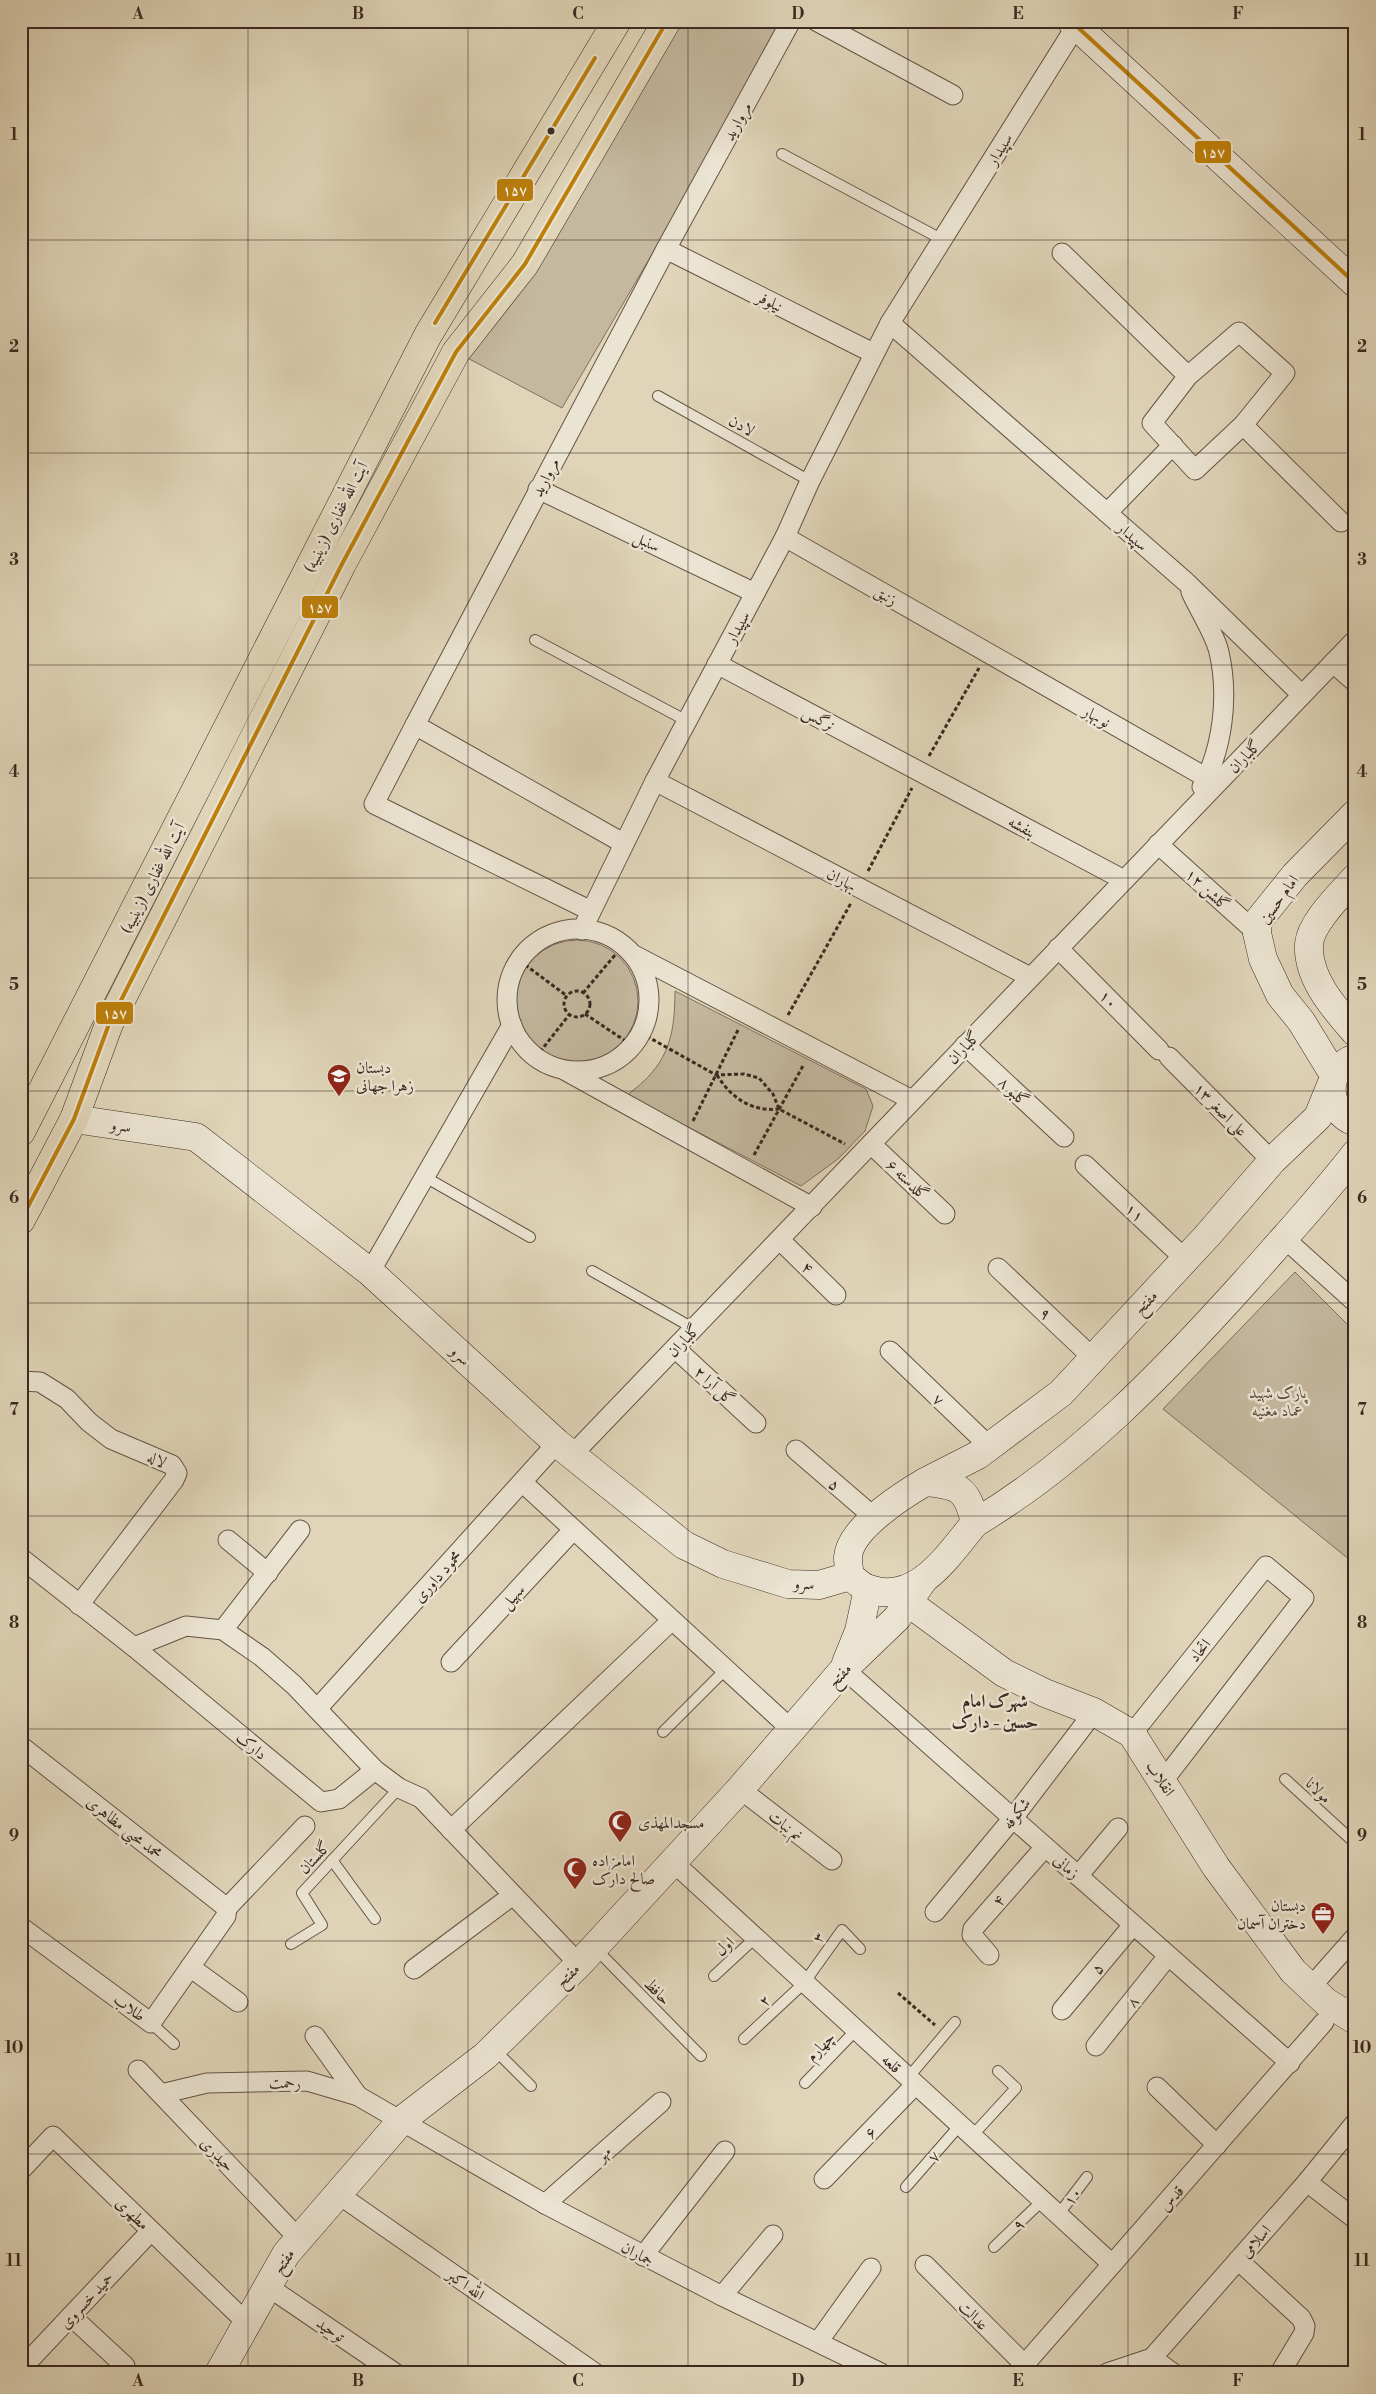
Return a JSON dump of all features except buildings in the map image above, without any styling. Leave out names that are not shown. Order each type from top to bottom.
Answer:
[{"type":"main road","name":"آیت الله غفاری (زینبیه)","points":[[21,1132],[428,335],[617,21]]},
{"type":"main road","name":"آیت الله غفاری (زینبیه)","points":[[21,1220],[74,1119],[109,1024],[346,555],[456,352],[525,264],[667,21]]},
{"type":"street","name":"مروارید","points":[[591,911],[374,804],[538,489],[666,249],[791,21]]},
{"type":"street","points":[[816,21],[953,95]]},
{"type":"street","points":[[1074,23],[1355,283]]},
{"type":"street","name":"سپیدار","points":[[582,930],[623,843],[785,537],[810,481],[873,353],[1074,23]]},
{"type":"street","name":"نیلوفر","points":[[666,249],[873,353]]},
{"type":"street","points":[[1062,253],[1188,376]]},
{"type":"street","name":"سپیدار","points":[[890,323],[1186,582],[1302,695]]},
{"type":"street","points":[[1239,332],[1285,373],[1243,425],[1195,470],[1152,423],[1188,376],[1239,332]]},
{"type":"street","points":[[1243,425],[1341,522]]},
{"type":"street","points":[[1107,513],[1173,445]]},
{"type":"street","name":"سنبل","points":[[538,489],[756,593]]},
{"type":"street","name":"زنبق","points":[[785,537],[986,654]]},
{"type":"street","points":[[1186,582],[1219,651],[1224,712],[1211,769],[1188,814]]},
{"type":"street","name":"گلباران","points":[[565,1449],[674,1348],[780,1240],[912,1100],[1355,640]]},
{"type":"street","name":"نوبهار","points":[[986,654],[1207,778]]},
{"type":"street","points":[[1333,662],[1355,682]]},
{"type":"street","name":"نرگس","points":[[717,664],[921,772]]},
{"type":"street","points":[[415,725],[623,843]]},
{"type":"street","name":"بنفشه","points":[[921,772],[1124,880]]},
{"type":"street","name":"بهاران","points":[[655,782],[1030,977]]},
{"type":"street","name":"امام حسین","points":[[1355,814],[1295,875],[1258,921],[1257,933],[1263,959],[1280,995],[1340,1073],[1331,1094],[1338,1111],[1355,1122]]},
{"type":"street","name":"گلشن ۱۲","points":[[1158,844],[1257,933]]},
{"type":"street","points":[[1355,878],[1321,918],[1309,943],[1314,972],[1333,1007],[1355,1032]]},
{"type":"street","points":[[568,930],[592,930],[616,939],[628,951],[646,977],[650,1001],[646,1025],[637,1040],[615,1062],[591,1071],[561,1069],[547,1064],[529,1052],[515,1033],[508,1012],[508,990],[515,968],[528,950],[546,937],[568,930]]},
{"type":"street","name":"۱۰","points":[[1058,948],[1164,1054]]},
{"type":"street","points":[[628,951],[912,1100]]},
{"type":"street","points":[[370,1272],[512,1025]]},
{"type":"street","name":"گلبو ۸","points":[[965,1045],[1064,1137]]},
{"type":"street","name":"علی اصغر ۱۳","points":[[1164,1054],[1272,1161]]},
{"type":"street","points":[[561,1069],[812,1207]]},
{"type":"street","name":"مفتح","points":[[924,1482],[978,1455],[1061,1393],[1185,1259],[1272,1161],[1318,1117],[1340,1073]]},
{"type":"street","name":"سرو","points":[[74,1119],[196,1137],[370,1272],[565,1449],[684,1545],[724,1564],[788,1584],[859,1583]]},
{"type":"street","name":"گلدسته ۶","points":[[871,1144],[945,1214]]},
{"type":"street","points":[[859,1583],[892,1592],[909,1589],[924,1579],[954,1549],[974,1523],[1017,1496],[1090,1437],[1155,1378],[1284,1238],[1355,1154]]},
{"type":"street","name":"۱۱","points":[[1085,1165],[1185,1259]]},
{"type":"street","points":[[1284,1238],[1355,1302]]},
{"type":"street","name":"۴","points":[[780,1240],[836,1295]]},
{"type":"street","name":"۹","points":[[998,1268],[1093,1358]]},
{"type":"street","name":"گل آرا ۲","points":[[674,1348],[756,1423]]},
{"type":"street","name":"۷","points":[[890,1351],[989,1446]]},
{"type":"street","name":"لاله","points":[[21,1381],[40,1382],[67,1399],[89,1422],[111,1439],[172,1465],[176,1473],[174,1480],[79,1605]]},
{"type":"street","name":"محمود داوری","points":[[317,1708],[522,1482],[565,1449]]},
{"type":"street","name":"۵","points":[[796,1450],[875,1518]]},
{"type":"street","points":[[522,1482],[671,1621],[791,1729]]},
{"type":"street","points":[[844,1669],[859,1631],[859,1583],[848,1555],[857,1537],[888,1505],[924,1482],[951,1484],[962,1490],[970,1503],[974,1523]]},
{"type":"street","points":[[223,1630],[300,1530]]},
{"type":"street","name":"سهیل","points":[[451,1662],[573,1530]]},
{"type":"street","points":[[228,1540],[268,1573]]},
{"type":"street","name":"دارک","points":[[21,1558],[134,1647],[321,1802],[339,1799],[375,1770]]},
{"type":"street","name":"اتحاد","points":[[1132,1734],[1266,1566],[1304,1598],[1163,1781]]},
{"type":"street","name":"مفتح","points":[[219,2373],[286,2254],[402,2120],[493,2048],[586,1956],[740,1789],[844,1669],[897,1618],[924,1579]]},
{"type":"street","name":"انقلاب","points":[[908,1603],[1004,1673],[1045,1694],[1094,1712],[1132,1734],[1216,1867],[1256,1924],[1293,1971],[1310,1988],[1326,2002],[1355,2020]]},
{"type":"street","points":[[451,1830],[671,1621]]},
{"type":"street","points":[[134,1647],[186,1626],[223,1630],[262,1656],[317,1708],[375,1770],[399,1788],[421,1798],[513,1895],[586,1956]]},
{"type":"street","name":"زمانی","points":[[844,1669],[1290,2063]]},
{"type":"street","name":"شکوفه","points":[[935,1912],[1013,1818],[1094,1712]]},
{"type":"street","name":"محمد محبی مظاهری","points":[[21,1746],[227,1908]]},
{"type":"street","name":"نم نبات","points":[[740,1789],[832,1860]]},
{"type":"street","name":"طلاب","points":[[21,1927],[151,2022],[226,1916],[227,1908],[305,1826]]},
{"type":"street","points":[[1078,1876],[1118,1828]]},
{"type":"street","name":"۴","points":[[990,1954],[972,1935],[973,1929],[1045,1847]]},
{"type":"street","name":"قلعه","points":[[673,1862],[1112,2264]]},
{"type":"street","points":[[414,1969],[513,1895]]},
{"type":"street","name":"۵","points":[[1062,2010],[1133,1925]]},
{"type":"street","points":[[1310,1988],[1355,1937]]},
{"type":"street","name":"۸","points":[[1096,2046],[1168,1956]]},
{"type":"street","points":[[190,1967],[238,2002]]},
{"type":"street","name":"قدس","points":[[1020,2368],[1290,2063],[1324,2022]]},
{"type":"street","points":[[316,2036],[358,2096]]},
{"type":"street","name":"حیدری","points":[[138,2070],[299,2238]]},
{"type":"street","name":"رحمت","points":[[161,2094],[207,2083],[307,2081],[358,2096],[402,2120]]},
{"type":"street","name":"۶","points":[[824,2179],[912,2081]]},
{"type":"street","points":[[1157,2087],[1217,2145]]},
{"type":"street","name":"مهر","points":[[545,2204],[661,2102]]},
{"type":"street","name":"جماران","points":[[402,2120],[545,2204],[643,2256],[881,2373]]},
{"type":"street","name":"اسلامی","points":[[1152,2358],[1307,2182],[1355,2123]]},
{"type":"street","name":"مطهری","points":[[21,2170],[52,2136],[246,2322]]},
{"type":"street","points":[[643,2256],[725,2151]]},
{"type":"street","points":[[1307,2182],[1355,2219]]},
{"type":"street","name":"الله اکبر","points":[[338,2194],[595,2373]]},
{"type":"street","name":"حمید خسروی","points":[[21,2369],[151,2231]]},
{"type":"street","points":[[722,2296],[773,2235]]},
{"type":"street","points":[[1238,2260],[1301,2318],[1305,2326],[1304,2333],[1280,2373]]},
{"type":"street","name":"عدالت","points":[[924,2265],[1020,2368]]},
{"type":"street","points":[[818,2342],[871,2268]]},
{"type":"street","name":"توحید","points":[[267,2286],[395,2373]]},
{"type":"street","points":[[71,2316],[125,2366]]},
{"type":"street","points":[[1107,2373],[1152,2358],[1173,2373]]},
{"type":"lane","points":[[782,154],[943,240]]},
{"type":"lane","name":"لادن","points":[[658,396],[810,481]]},
{"type":"lane","points":[[535,640],[687,721]]},
{"type":"lane","points":[[425,1177],[530,1237]]},
{"type":"lane","points":[[592,1271],[693,1328]]},
{"type":"lane","points":[[663,1732],[725,1670]]},
{"type":"lane","name":"مولانا","points":[[1285,1779],[1355,1843]]},
{"type":"lane","name":"گلستان","points":[[291,1944],[322,1925],[302,1893],[399,1788]]},
{"type":"lane","points":[[332,1860],[375,1919]]},
{"type":"lane","name":"۳","points":[[804,1983],[842,1930],[860,1949]]},
{"type":"lane","name":"اول","points":[[714,1976],[755,1938]]},
{"type":"lane","name":"حافظ","points":[[586,1956],[701,2056]]},
{"type":"lane","name":"۲","points":[[744,2039],[804,1983]]},
{"type":"lane","points":[[151,2022],[174,2044]]},
{"type":"lane","points":[[912,2081],[955,2022]]},
{"type":"lane","name":"چهارم","points":[[805,2083],[856,2030]]},
{"type":"lane","points":[[493,2048],[531,2086]]},
{"type":"lane","points":[[966,2130],[1016,2088],[998,2071]]},
{"type":"lane","name":"۷","points":[[906,2187],[966,2130]]},
{"type":"lane","name":"۱۰","points":[[1058,2215],[1087,2177]]},
{"type":"lane","name":"۹","points":[[994,2247],[1042,2201]]},
{"type":"path","points":[[780,1031],[986,654]]},
{"type":"path","points":[[583,993],[628,951]]},
{"type":"path","points":[[520,961],[567,996]]},
{"type":"path","points":[[574,991],[583,993],[590,1003],[585,1014],[577,1017],[569,1015],[564,1004],[567,996],[574,991]]},
{"type":"path","points":[[585,1014],[637,1040],[716,1075],[744,1074],[759,1078],[774,1094],[779,1109]]},
{"type":"path","points":[[536,1057],[569,1015]]},
{"type":"path","points":[[690,1128],[741,1025]]},
{"type":"path","points":[[751,1160],[807,1059]]},
{"type":"path","points":[[716,1075],[723,1085],[740,1100],[757,1109],[779,1109],[850,1146]]},
{"type":"path","points":[[898,1993],[945,2034]]},
{"type":"green space","points":[[667,21],[784,21],[665,232],[562,408],[456,352]]},
{"type":"green space","points":[[577,940],[589,941],[600,945],[611,950],[620,958],[628,967],[633,978],[637,989],[637,1013],[633,1024],[628,1035],[620,1044],[611,1052],[600,1057],[589,1061],[577,1062],[565,1061],[554,1057],[543,1052],[534,1044],[526,1035],[521,1024],[517,1013],[516,1001],[517,989],[521,978],[526,967],[534,958],[543,950],[554,945],[565,941]]},
{"type":"green space","points":[[675,991],[866,1089],[873,1106],[865,1131],[838,1159],[801,1186],[627,1095],[651,1073],[660,1062],[666,1050],[673,1023]]},
{"type":"green space","name":"پارک شهید عماد مغنیه","points":[[1295,1272],[1355,1332],[1355,1564],[1163,1409]]},
{"type":"transit line","name":"۱۵۷","points":[[21,1220],[74,1119],[109,1024],[342,564],[456,352],[525,264],[667,21]]},
{"type":"transit line","name":"۱۵۷","points":[[1071,21],[1355,283]]},
{"type":"transit line","name":"۱۵۷","points":[[435,323],[595,58]]},
{"type":"place","name":"دبستان زهرا جهانی","points":[[339,1097]]},
{"type":"place","name":"مسجدالمهذی","points":[[620,1843]]},
{"type":"place","name":"امامزاده صالح دارک","points":[[575,1890]]},
{"type":"place","name":"دبستان دختران آسمان","points":[[1323,1935]]},
{"type":"district","name":"شهرک امام حسین - دارک","points":[[995,1711]]}]
